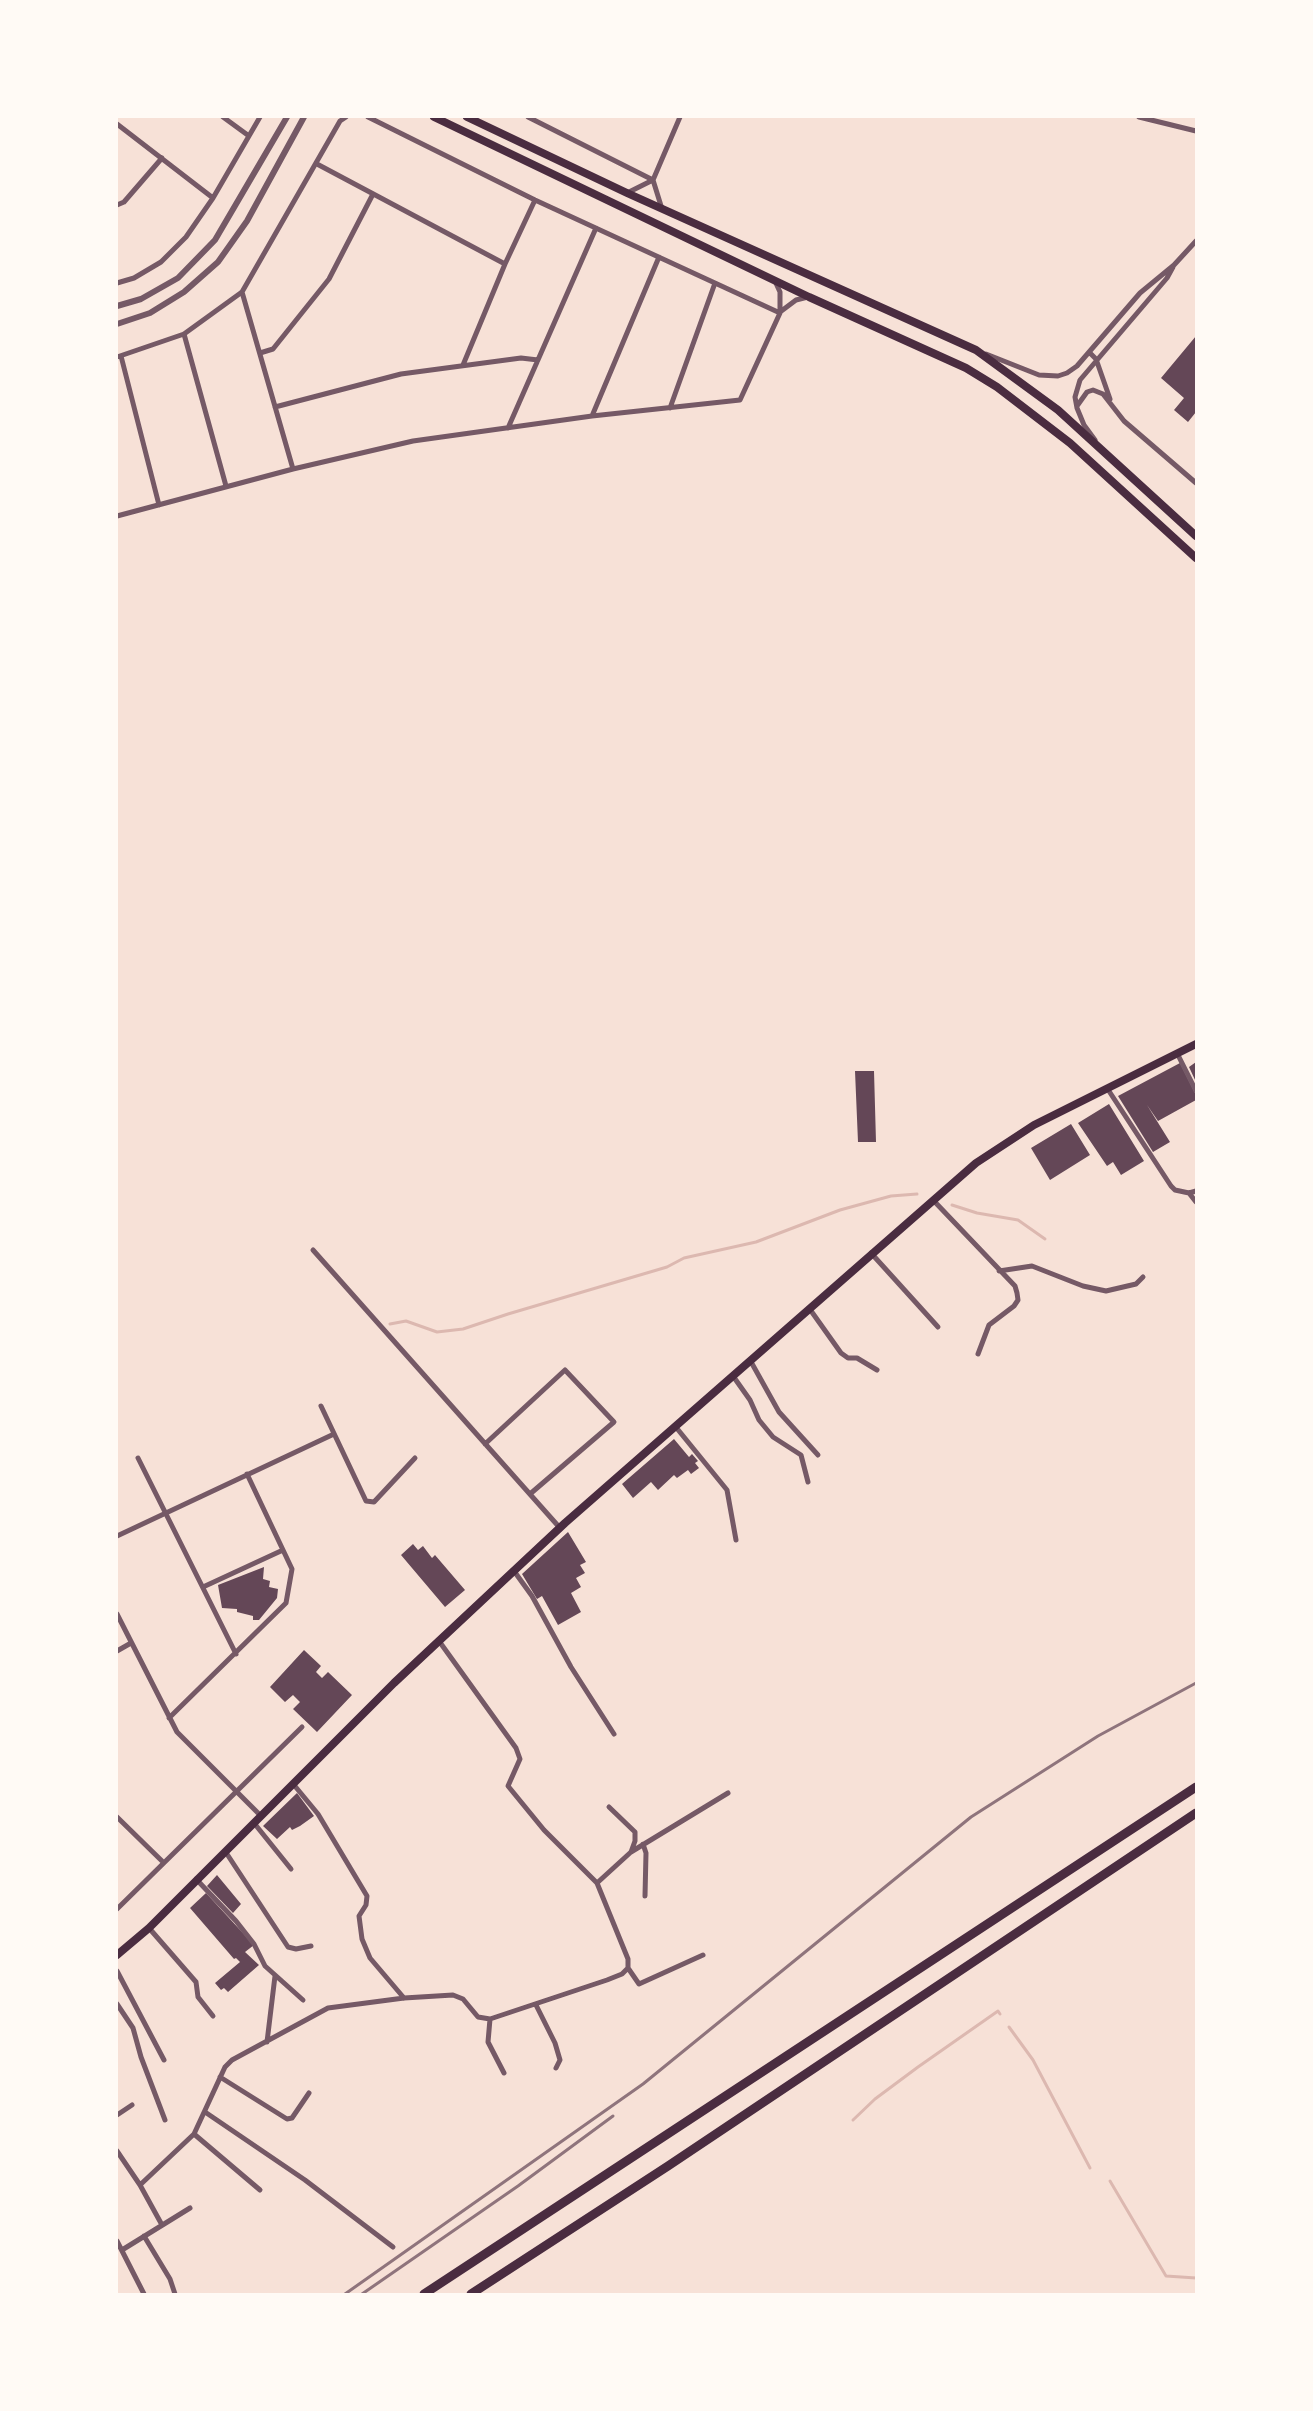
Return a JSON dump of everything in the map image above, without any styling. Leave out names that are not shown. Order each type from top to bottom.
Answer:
[{"type":"highway","points":[[434,117],[809,297],[966,368],[997,387],[1070,443],[1196,558]]},
{"type":"highway","points":[[467,117],[627,193],[976,350],[1050,404],[1196,536]]},
{"type":"highway","points":[[424,2294],[1196,1787]]},
{"type":"highway","points":[[471,2294],[668,2166],[1196,1813]]},
{"type":"main road","points":[[117,1955],[149,1928],[439,1641],[560,1528],[933,1200],[1000,1146],[1107,1088],[1196,1044]]},
{"type":"street","points":[[223,117],[249,136]]},
{"type":"street","points":[[117,283],[134,278],[161,262],[186,237],[213,198],[260,117]]},
{"type":"street","points":[[117,306],[141,299],[178,278],[215,240],[287,117]]},
{"type":"street","points":[[117,324],[150,313],[184,292],[218,262],[248,221],[304,117]]},
{"type":"street","points":[[159,505],[119,356],[184,334],[242,292],[340,121],[346,117]]},
{"type":"street","points":[[368,117],[535,201],[780,313]]},
{"type":"street","points":[[528,117],[653,180]]},
{"type":"street","points":[[1139,117],[1196,131]]},
{"type":"street","points":[[662,209],[653,180],[678,118]]},
{"type":"street","points":[[117,124],[213,198]]},
{"type":"street","points":[[117,205],[124,202],[162,158]]},
{"type":"street","points":[[317,164],[505,264]]},
{"type":"street","points":[[627,193],[653,180]]},
{"type":"street","points":[[260,353],[273,349],[329,279],[373,194]]},
{"type":"street","points":[[463,365],[505,264],[535,201]]},
{"type":"street","points":[[508,428],[596,228]]},
{"type":"street","points":[[976,350],[1048,376],[1067,374],[1140,293],[1174,265],[1196,241]]},
{"type":"street","points":[[592,416],[659,257]]},
{"type":"street","points":[[1104,451],[1084,425],[1077,408],[1077,388],[1096,359],[1167,278],[1174,265]]},
{"type":"street","points":[[117,516],[293,469],[413,441],[592,416],[740,400],[780,313],[780,292],[774,280]]},
{"type":"street","points":[[670,408],[715,283]]},
{"type":"street","points":[[242,292],[293,469]]},
{"type":"street","points":[[780,313],[796,300],[809,297]]},
{"type":"street","points":[[184,334],[226,486]]},
{"type":"street","points":[[1089,352],[1096,359],[1111,402]]},
{"type":"street","points":[[275,407],[401,374],[521,358],[538,360]]},
{"type":"street","points":[[1077,408],[1082,396],[1093,390],[1103,394],[1124,421],[1196,483]]},
{"type":"street","points":[[1177,1053],[1196,1091]]},
{"type":"street","points":[[1107,1088],[1171,1186],[1189,1193],[1196,1202]]},
{"type":"street","points":[[1189,1193],[1196,1191]]},
{"type":"street","points":[[933,1200],[1015,1286],[1018,1300],[989,1325],[978,1354]]},
{"type":"street","points":[[313,1251],[560,1528]]},
{"type":"street","points":[[871,1253],[938,1327]]},
{"type":"street","points":[[999,1271],[1032,1266],[1083,1286],[1106,1291],[1136,1284],[1143,1277]]},
{"type":"street","points":[[809,1308],[841,1353],[848,1358],[857,1358],[877,1370]]},
{"type":"street","points":[[750,1360],[779,1412],[818,1455]]},
{"type":"street","points":[[485,1444],[565,1370],[614,1422],[530,1494]]},
{"type":"street","points":[[733,1376],[750,1400],[759,1420],[773,1437],[801,1455],[808,1482]]},
{"type":"street","points":[[321,1406],[366,1501],[369,1503],[374,1502],[415,1458]]},
{"type":"street","points":[[675,1426],[727,1490],[736,1540]]},
{"type":"street","points":[[117,1536],[334,1434]]},
{"type":"street","points":[[138,1458],[236,1654]]},
{"type":"street","points":[[169,1718],[286,1603],[292,1569],[248,1474]]},
{"type":"street","points":[[203,1587],[283,1550]]},
{"type":"street","points":[[514,1571],[532,1596],[571,1667],[614,1734]]},
{"type":"street","points":[[117,1614],[177,1732],[261,1816]]},
{"type":"street","points":[[439,1641],[516,1748],[520,1759],[508,1786],[544,1830],[597,1883],[628,1959],[628,1968],[639,1984],[703,1955]]},
{"type":"street","points":[[117,1651],[131,1643]]},
{"type":"street","points":[[117,1909],[302,1727]]},
{"type":"street","points":[[294,1785],[318,1814],[367,1896],[366,1905],[359,1916],[362,1939],[370,1958],[404,1998]]},
{"type":"street","points":[[597,1883],[631,1852],[728,1793]]},
{"type":"street","points":[[609,1807],[635,1832],[631,1852]]},
{"type":"street","points":[[117,1817],[163,1862]]},
{"type":"street","points":[[254,1823],[291,1869]]},
{"type":"street","points":[[643,1844],[646,1853],[645,1896]]},
{"type":"street","points":[[225,1851],[288,1947],[296,1949],[310,1946]]},
{"type":"street","points":[[196,1879],[236,1921],[275,1976],[303,2000]]},
{"type":"street","points":[[149,1928],[196,1982],[198,1997],[213,2016]]},
{"type":"street","points":[[140,2185],[194,2134],[225,2067],[232,2060],[328,2008],[404,1998],[453,1995],[463,1999],[478,2017],[490,2019],[622,1974],[628,1968]]},
{"type":"street","points":[[117,1971],[164,2060]]},
{"type":"street","points":[[267,2042],[275,1976]]},
{"type":"street","points":[[117,2004],[133,2028],[141,2057],[165,2120]]},
{"type":"street","points":[[536,2005],[555,2043],[560,2060],[556,2068]]},
{"type":"street","points":[[490,2019],[488,2042],[504,2073]]},
{"type":"street","points":[[220,2077],[287,2119],[292,2118],[309,2093]]},
{"type":"street","points":[[117,2115],[132,2105]]},
{"type":"street","points":[[205,2112],[304,2180],[393,2247]]},
{"type":"street","points":[[194,2134],[260,2190]]},
{"type":"street","points":[[117,2151],[140,2185],[162,2225]]},
{"type":"street","points":[[122,2250],[190,2208]]},
{"type":"street","points":[[144,2236],[170,2279],[175,2294]]},
{"type":"street","points":[[117,2241],[144,2294]]},
{"type":"building","points":[[1196,336],[1196,412],[1188,422],[1174,410],[1184,398],[1161,378]]},
{"type":"building","points":[[1196,1062],[1196,1082],[1189,1067]]},
{"type":"building","points":[[1180,1063],[1196,1095],[1196,1100],[1158,1121],[1147,1105],[1170,1142],[1153,1152],[1118,1096]]},
{"type":"building","points":[[855,1071],[874,1071],[876,1142],[858,1142]]},
{"type":"building","points":[[1109,1104],[1144,1161],[1121,1175],[1113,1162],[1107,1166],[1078,1123]]},
{"type":"building","points":[[1071,1124],[1090,1155],[1050,1180],[1031,1148]]},
{"type":"building","points":[[674,1439],[689,1457],[692,1454],[698,1461],[695,1463],[699,1468],[691,1474],[688,1470],[677,1478],[674,1475],[658,1490],[651,1482],[633,1498],[622,1484]]},
{"type":"building","points":[[568,1532],[586,1562],[580,1565],[585,1573],[576,1578],[581,1587],[571,1593],[581,1612],[558,1625],[542,1596],[537,1599],[522,1574]]},
{"type":"building","points":[[413,1544],[418,1550],[423,1546],[432,1558],[435,1555],[465,1590],[445,1607],[401,1555]]},
{"type":"building","points":[[264,1567],[263,1579],[270,1581],[269,1587],[278,1589],[277,1598],[259,1620],[253,1620],[253,1616],[237,1612],[237,1609],[222,1608],[218,1585]]},
{"type":"building","points":[[304,1650],[321,1666],[316,1672],[322,1678],[328,1672],[352,1695],[317,1732],[293,1709],[300,1702],[293,1695],[285,1702],[270,1687]]},
{"type":"building","points":[[297,1793],[314,1816],[292,1830],[290,1827],[277,1839],[263,1826]]},
{"type":"building","points":[[217,1875],[241,1904],[233,1913],[207,1886]]},
{"type":"building","points":[[206,1893],[254,1945],[245,1952],[259,1965],[228,1992],[224,1988],[221,1990],[215,1983],[240,1962],[234,1959],[190,1908]]},
{"type":"waterway","points":[[390,1324],[406,1321],[437,1332],[463,1329],[667,1267],[684,1258],[756,1242],[840,1210],[891,1196],[917,1194]]},
{"type":"waterway","points":[[952,1205],[977,1213],[1018,1220],[1045,1239]]},
{"type":"waterway","points":[[853,2120],[875,2099],[918,2067],[998,2011],[1000,2014]]},
{"type":"waterway","points":[[1009,2027],[1033,2060],[1090,2168]]},
{"type":"waterway","points":[[1110,2181],[1166,2276],[1196,2278]]},
{"type":"railway","points":[[345,2294],[643,2084],[971,1817],[1098,1736],[1196,1683]]},
{"type":"railway","points":[[362,2294],[518,2186],[613,2116]]}]
